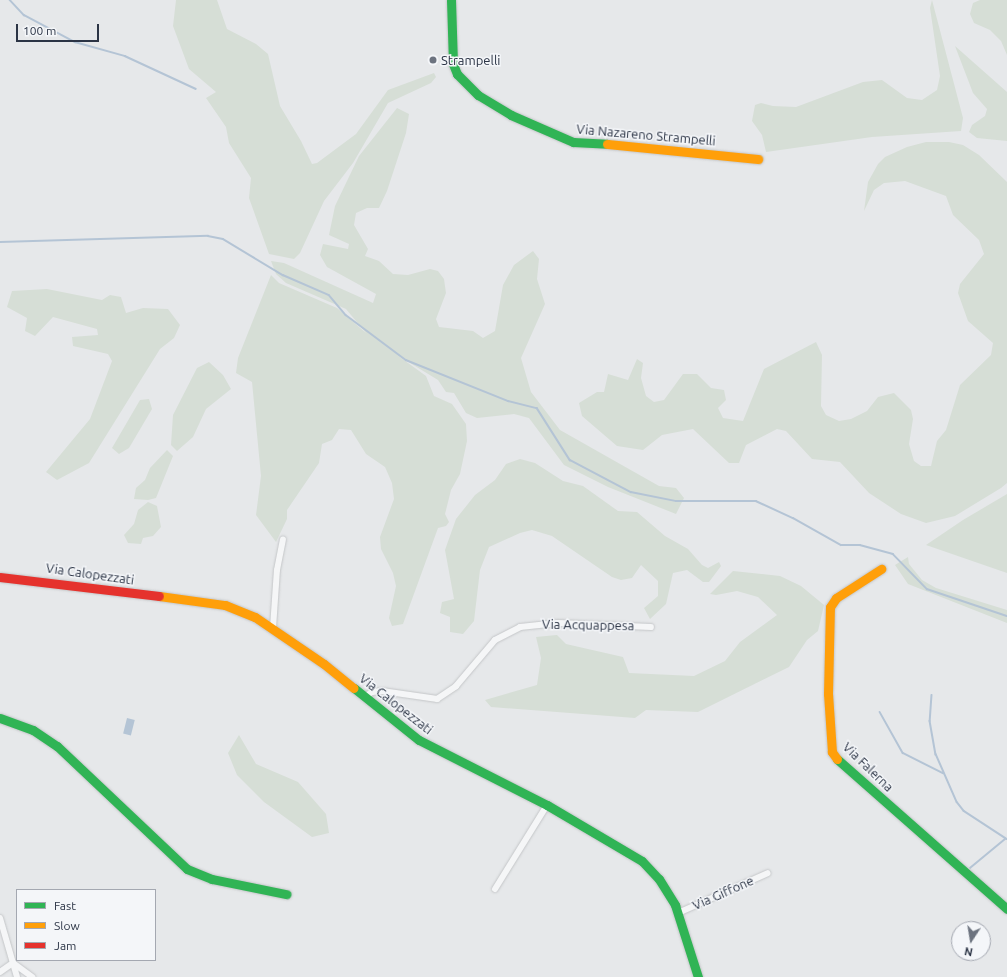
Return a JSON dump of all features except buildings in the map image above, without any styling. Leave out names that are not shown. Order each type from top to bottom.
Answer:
[{"type":"street","name":"Via Nazareno Strampelli","points":[[451,0],[453,64],[457,74],[478,95],[510,115],[576,142],[631,145],[758,159]]},
{"type":"street","points":[[273,628],[277,570],[283,540]]},
{"type":"street","name":"Via Falerna","points":[[881,569],[836,598],[830,607],[828,621],[828,694],[832,752],[838,760],[1007,909]]},
{"type":"street","name":"Via Calopezzati","points":[[0,577],[79,584],[225,605],[247,612],[273,628],[324,664],[425,744],[547,805],[620,846],[646,865],[662,882],[678,913],[698,977]]},
{"type":"street","name":"Via Acquappesa","points":[[364,697],[372,692],[382,691],[437,699],[456,686],[495,640],[520,627],[558,623],[651,627]]},
{"type":"street","points":[[0,718],[33,730],[57,746],[187,869],[212,879],[286,894]]},
{"type":"street","points":[[495,889],[547,805]]},
{"type":"street","name":"Via Giffone","points":[[678,913],[768,873]]},
{"type":"street","points":[[0,918],[17,977]]},
{"type":"street","points":[[0,972],[13,963]]},
{"type":"street","points":[[13,963],[32,977]]},
{"type":"shaded area","points":[[176,0],[217,0],[227,29],[256,44],[268,54],[280,106],[301,141],[312,164],[317,163],[356,134],[388,90],[434,73],[436,77],[431,83],[388,103],[353,163],[324,201],[300,253],[294,259],[269,254],[249,198],[251,178],[229,143],[226,127],[206,98],[216,92],[189,69],[173,26]]},
{"type":"shaded area","points":[[932,0],[963,118],[961,131],[872,137],[766,152],[762,135],[752,121],[755,105],[761,103],[773,106],[796,107],[863,82],[882,80],[907,98],[922,100],[937,90],[940,76],[930,8]]},
{"type":"shaded area","points":[[980,0],[1007,0],[1007,55],[1001,41],[990,30],[974,23],[970,14],[973,3]]},
{"type":"shaded area","points":[[955,46],[1007,92],[1007,141],[977,138],[969,132],[972,125],[985,116],[987,109],[973,93]]},
{"type":"shaded area","points":[[397,108],[409,114],[406,133],[387,191],[379,208],[367,208],[356,213],[354,225],[368,249],[365,256],[379,261],[393,274],[408,275],[430,269],[438,271],[444,279],[446,293],[436,319],[439,327],[473,331],[483,338],[495,331],[503,285],[514,265],[533,251],[539,259],[537,279],[545,304],[521,358],[531,392],[560,430],[659,486],[676,488],[684,498],[676,514],[608,487],[564,465],[529,418],[514,414],[477,418],[466,413],[454,393],[446,392],[438,380],[397,355],[426,376],[434,396],[452,404],[466,424],[467,441],[460,474],[451,490],[445,514],[449,522],[446,526],[438,528],[403,624],[392,626],[389,618],[396,586],[393,573],[381,549],[380,537],[394,499],[392,483],[385,467],[366,454],[351,430],[339,429],[332,440],[322,444],[319,463],[287,510],[287,519],[276,542],[256,515],[261,476],[252,382],[236,373],[238,358],[271,275],[279,283],[337,308],[366,333],[346,309],[286,283],[276,274],[271,261],[284,263],[373,303],[376,294],[327,267],[320,255],[323,244],[348,249],[349,244],[329,235],[335,206],[359,156]]},
{"type":"shaded area","points":[[926,142],[949,142],[963,145],[979,155],[1007,182],[1007,483],[1001,488],[955,516],[926,523],[901,514],[869,493],[840,462],[812,459],[786,431],[777,429],[746,445],[739,463],[729,463],[693,429],[662,435],[643,450],[617,446],[582,416],[579,403],[597,392],[604,392],[608,374],[628,380],[637,359],[643,363],[641,378],[646,396],[654,402],[664,400],[683,374],[697,374],[711,388],[724,390],[726,400],[718,408],[723,418],[743,421],[764,369],[816,342],[822,355],[821,406],[826,415],[839,421],[851,419],[867,411],[878,397],[894,393],[911,410],[913,419],[909,444],[914,461],[921,466],[931,466],[937,441],[946,430],[960,385],[991,355],[993,343],[968,321],[958,293],[960,284],[984,254],[979,240],[953,215],[946,196],[905,181],[884,183],[874,190],[864,211],[868,182],[878,164],[885,157],[907,147]]},
{"type":"shaded area","points":[[47,289],[102,300],[110,295],[121,297],[126,313],[143,308],[168,309],[180,325],[174,338],[160,349],[89,463],[57,480],[46,472],[90,419],[112,361],[108,354],[73,346],[72,337],[98,335],[97,329],[53,317],[35,336],[25,331],[27,318],[7,307],[12,291]]},
{"type":"shaded area","points":[[209,362],[223,375],[231,389],[206,409],[193,437],[177,451],[171,445],[173,415],[197,368]]},
{"type":"shaded area","points":[[149,399],[152,409],[129,448],[119,454],[112,448],[140,400]]},
{"type":"shaded area","points":[[167,450],[173,456],[156,498],[148,500],[134,499],[136,488],[145,480],[150,468]]},
{"type":"shaded area","points":[[520,459],[535,463],[563,481],[583,486],[618,511],[637,512],[665,536],[688,549],[702,565],[708,568],[719,562],[721,566],[709,582],[703,582],[687,570],[673,573],[666,604],[650,619],[644,608],[658,596],[658,581],[641,565],[632,578],[621,580],[612,577],[552,536],[532,530],[520,533],[489,547],[480,570],[474,621],[463,634],[450,632],[450,617],[440,613],[442,602],[454,599],[445,550],[456,519],[475,495],[495,480],[506,464]]},
{"type":"shaded area","points":[[1007,494],[1007,573],[926,545],[963,520]]},
{"type":"shaded area","points":[[148,502],[157,506],[161,527],[153,536],[143,538],[141,544],[128,543],[124,535],[134,524],[138,510]]},
{"type":"shaded area","points":[[908,557],[909,564],[922,580],[936,588],[1007,610],[1007,623],[908,584],[895,565]]},
{"type":"shaded area","points":[[733,571],[780,576],[801,586],[824,605],[818,631],[807,640],[789,667],[698,712],[646,710],[635,718],[491,707],[485,700],[537,685],[541,658],[536,637],[557,635],[566,644],[623,657],[629,673],[694,676],[725,661],[740,642],[777,615],[758,597],[737,591],[716,595],[710,594]]},
{"type":"shaded area","points":[[239,735],[256,764],[298,782],[326,814],[329,833],[312,837],[264,802],[237,775],[228,753]]},
{"type":"water","points":[[127,718],[135,720],[131,735],[123,734]]},
{"type":"waterway","points":[[10,0],[24,15],[75,42],[125,56],[196,89]]},
{"type":"waterway","points":[[0,242],[208,236],[223,239],[283,275],[329,295],[346,315],[406,360],[508,401],[537,408],[570,460],[631,492],[676,501],[756,501],[793,518],[841,545],[860,545],[893,554],[927,589],[1007,616]]},
{"type":"waterway","points":[[932,695],[930,721],[936,754],[957,802],[964,811],[1007,839]]},
{"type":"waterway","points":[[880,712],[903,753],[943,773]]},
{"type":"waterway","points":[[970,868],[1005,839]]},
{"type":"traffic: fast","points":[[451,0],[453,64],[457,74],[478,95],[511,115],[573,142],[607,144]]},
{"type":"traffic: fast","points":[[354,688],[419,740],[547,805],[642,861],[659,879],[675,905],[698,977]]},
{"type":"traffic: fast","points":[[0,718],[33,730],[57,746],[187,869],[212,879],[286,894]]},
{"type":"traffic: fast","points":[[837,759],[1007,909]]},
{"type":"traffic: slow","points":[[607,144],[758,159]]},
{"type":"traffic: slow","points":[[837,759],[832,752],[828,694],[830,607],[836,598],[881,569]]},
{"type":"traffic: slow","points":[[159,596],[225,605],[255,617],[324,664],[354,688]]},
{"type":"traffic: jam","points":[[0,577],[159,596]]},
{"type":"place","name":"Strampelli","points":[[433,60]]}]
